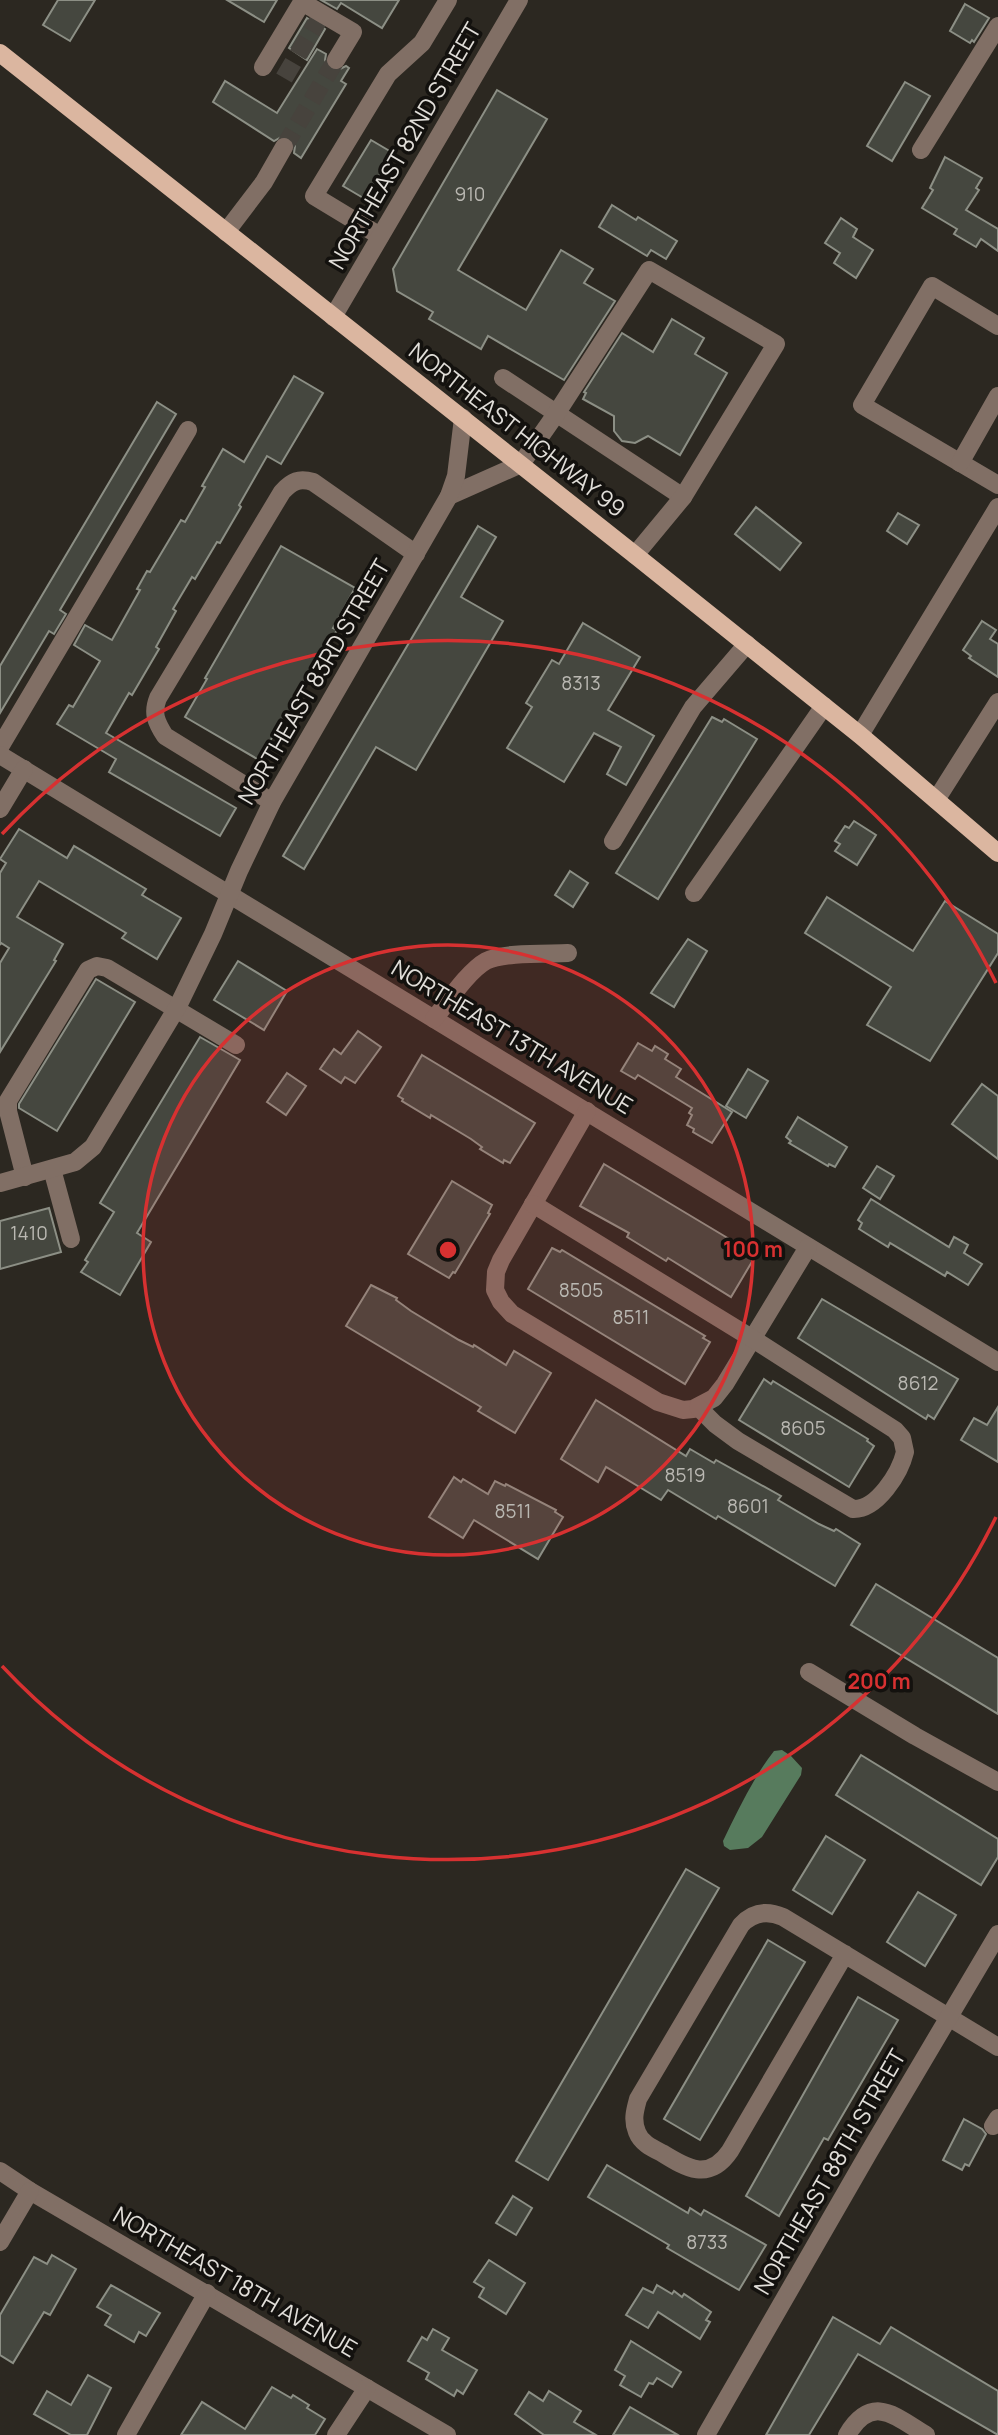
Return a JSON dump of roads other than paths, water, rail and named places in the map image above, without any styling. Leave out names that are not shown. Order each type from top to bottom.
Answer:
[{"type":"main road","name":"NORTHEAST HIGHWAY 99","points":[[0,53],[747,644],[860,735],[998,853]]},
{"type":"street","points":[[380,236],[314,196],[388,74],[422,43],[448,0]]},
{"type":"street","name":"NORTHEAST 82ND STREET","points":[[333,317],[519,0]]},
{"type":"street","points":[[263,66],[302,2],[353,32],[337,60]]},
{"type":"street","points":[[921,150],[998,26]]},
{"type":"street","points":[[226,232],[264,182],[284,147]]},
{"type":"street","points":[[449,496],[521,464],[649,270],[776,344],[683,498],[635,555]]},
{"type":"street","points":[[998,326],[932,286],[862,405],[998,485]]},
{"type":"street","points":[[503,378],[683,498]]},
{"type":"street","points":[[960,463],[998,396]]},
{"type":"street","name":"NORTHEAST 83RD STREET","points":[[0,1183],[75,1162],[93,1147],[176,1009],[272,802],[449,496],[456,476],[463,418]]},
{"type":"street","points":[[0,747],[188,429]]},
{"type":"street","points":[[272,802],[165,736],[158,726],[153,710],[158,698],[282,492],[296,481],[303,479],[313,482],[416,554]]},
{"type":"street","points":[[860,735],[998,507]]},
{"type":"street","points":[[613,841],[694,707],[747,644]]},
{"type":"street","points":[[936,800],[998,702]]},
{"type":"street","points":[[694,893],[824,706]]},
{"type":"street","name":"NORTHEAST 13TH AVENUE","points":[[0,755],[998,1362]]},
{"type":"street","points":[[0,809],[24,769]]},
{"type":"street","points":[[434,1019],[462,983],[486,961],[520,954],[568,953]]},
{"type":"street","points":[[25,1177],[8,1111],[8,1101],[89,970],[97,966],[107,968],[236,1045]]},
{"type":"street","points":[[587,1111],[496,1272],[495,1290],[512,1314],[658,1402],[683,1410],[698,1407],[719,1392],[808,1247]]},
{"type":"street","points":[[52,1169],[71,1239]]},
{"type":"street","points":[[533,1204],[753,1339],[898,1433],[904,1443],[905,1452],[891,1480],[875,1502],[862,1509],[849,1508],[730,1436],[698,1407]]},
{"type":"street","points":[[809,1672],[998,1782]]},
{"type":"street","points":[[845,1954],[725,2158],[712,2167],[692,2170],[646,2144],[638,2136],[634,2123],[638,2099],[741,1925],[756,1914],[779,1915],[845,1954],[998,2047]]},
{"type":"street","name":"NORTHEAST 88TH STREET","points":[[706,2435],[998,1934]]},
{"type":"street","name":"NORTHEAST 18TH AVENUE","points":[[0,2171],[447,2435]]},
{"type":"street","points":[[0,2242],[30,2191]]},
{"type":"street","points":[[126,2435],[207,2293]]},
{"type":"street","points":[[336,2435],[367,2388]]},
{"type":"street","points":[[847,2435],[858,2418],[878,2411],[887,2412],[926,2435]]},
{"type":"tunnel","points":[[284,78],[322,14]]},
{"type":"tunnel","points":[[284,147],[336,60]]}]
